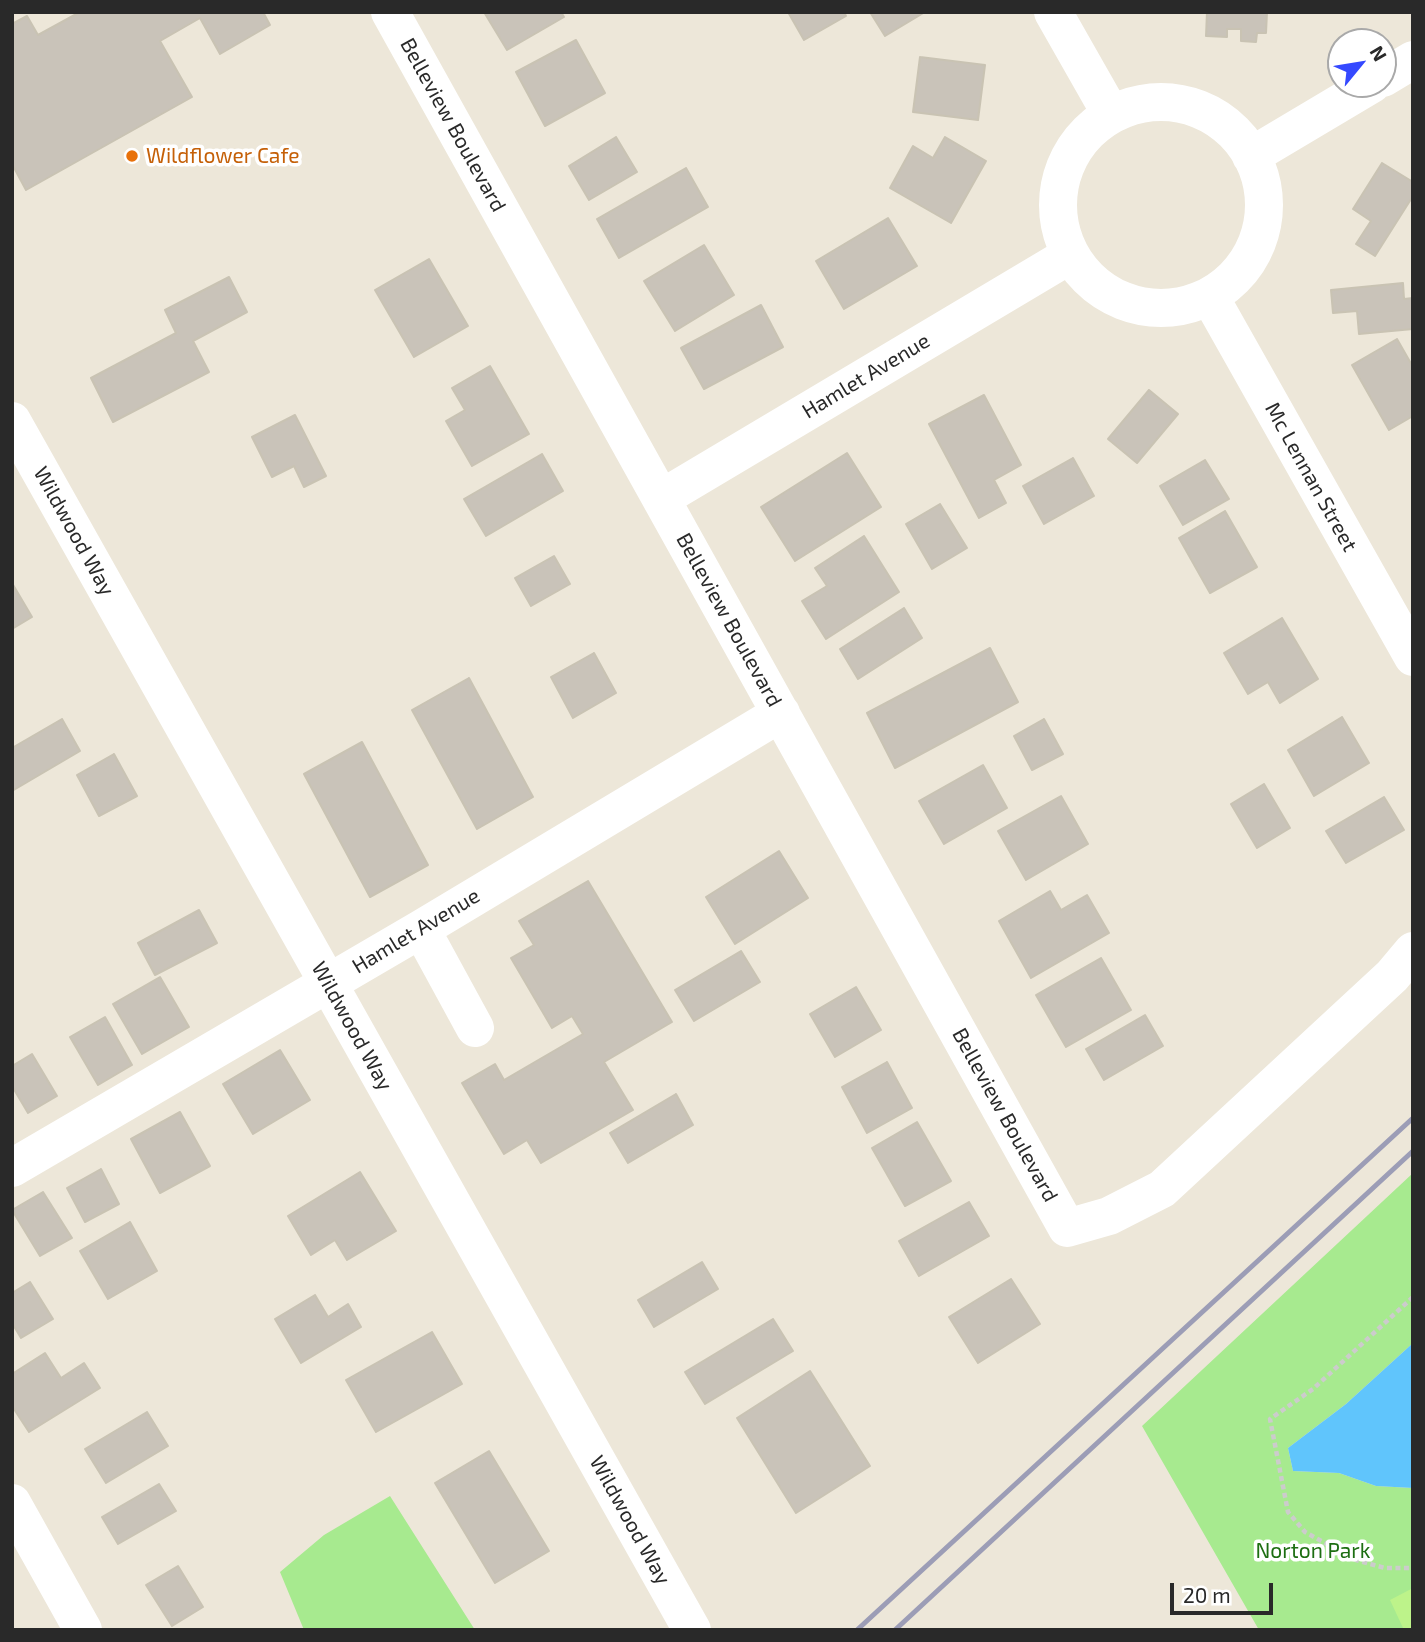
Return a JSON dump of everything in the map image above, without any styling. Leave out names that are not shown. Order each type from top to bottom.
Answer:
[{"type":"street","name":"Belleview Boulevard","points":[[390,12],[1067,1228],[1109,1216],[1162,1189],[1392,976],[1413,951]]},
{"type":"street","points":[[1053,12],[1111,114]]},
{"type":"street","points":[[1397,70],[1413,60]]},
{"type":"street","points":[[1251,156],[1348,98]]},
{"type":"street","points":[[1156,102],[1178,103],[1201,110],[1221,122],[1238,137],[1251,156],[1260,178],[1264,201],[1263,224],[1256,246],[1245,266],[1229,284],[1210,297],[1189,306],[1166,309],[1120,301],[1083,274],[1070,255],[1061,233],[1057,210],[1065,164],[1076,145],[1092,127],[1111,114],[1156,102]]},
{"type":"street","name":"Hamlet Avenue","points":[[662,498],[1070,255]]},
{"type":"street","name":"Mc Lennan Street","points":[[1210,297],[1413,657]]},
{"type":"street","name":"Wildwood Way","points":[[12,421],[692,1630]]},
{"type":"street","name":"Hamlet Avenue","points":[[12,1168],[421,929],[781,713]]},
{"type":"street","points":[[421,929],[475,1028]]},
{"type":"street","points":[[12,1503],[83,1630]]},
{"type":"path","points":[[1413,1297],[1313,1389],[1270,1419],[1288,1512],[1305,1532],[1356,1560],[1385,1568],[1413,1568]]},
{"type":"green space","name":"Norton Park","points":[[1413,1173],[1413,1343],[1346,1404],[1288,1448],[1293,1471],[1339,1473],[1376,1486],[1413,1488],[1413,1630],[1259,1630],[1142,1426]]},
{"type":"green space","points":[[390,1496],[475,1630],[304,1630],[280,1572],[324,1535]]},
{"type":"green space","points":[[1413,1588],[1413,1630],[1404,1630],[1390,1600]]},
{"type":"water","points":[[1413,1343],[1413,1488],[1376,1486],[1339,1473],[1293,1471],[1288,1448],[1346,1404]]},
{"type":"building","points":[[80,12],[263,12],[270,25],[220,54],[200,18],[160,41],[192,97],[26,190],[12,164],[12,24],[27,16],[38,35]]},
{"type":"building","points":[[484,12],[561,12],[564,17],[507,50]]},
{"type":"building","points":[[788,12],[844,12],[846,16],[804,40]]},
{"type":"building","points":[[870,12],[925,12],[885,36]]},
{"type":"building","points":[[1207,12],[1267,12],[1266,33],[1257,33],[1256,42],[1241,41],[1241,29],[1227,29],[1227,37],[1206,36]]},
{"type":"building","points":[[576,40],[605,93],[545,126],[516,72]]},
{"type":"building","points":[[920,57],[985,65],[978,120],[913,112]]},
{"type":"building","points":[[616,137],[637,172],[589,200],[569,166]]},
{"type":"building","points":[[945,137],[986,161],[951,223],[890,188],[913,146],[933,158]]},
{"type":"building","points":[[1382,163],[1413,182],[1413,196],[1375,256],[1356,244],[1371,221],[1353,209]]},
{"type":"building","points":[[686,168],[708,207],[619,258],[597,219]]},
{"type":"building","points":[[888,218],[917,266],[844,309],[816,261]]},
{"type":"building","points":[[704,245],[734,295],[675,331],[644,281]]},
{"type":"building","points":[[429,259],[468,326],[414,357],[375,290]]},
{"type":"building","points":[[229,277],[247,312],[193,341],[209,372],[113,422],[91,378],[176,333],[165,310]]},
{"type":"building","points":[[1403,283],[1404,299],[1413,298],[1413,329],[1359,334],[1357,311],[1333,313],[1331,290]]},
{"type":"building","points":[[761,305],[783,347],[704,389],[681,348]]},
{"type":"building","points":[[1397,339],[1413,367],[1413,416],[1389,430],[1352,365]]},
{"type":"building","points":[[490,366],[529,434],[472,466],[446,421],[465,410],[452,388]]},
{"type":"building","points":[[1149,390],[1178,414],[1137,463],[1108,439]]},
{"type":"building","points":[[984,395],[1021,465],[994,480],[1006,503],[979,518],[929,424]]},
{"type":"building","points":[[295,415],[326,476],[304,487],[294,466],[272,477],[252,437]]},
{"type":"building","points":[[847,453],[881,507],[795,561],[761,507]]},
{"type":"building","points":[[542,454],[563,491],[486,536],[464,499]]},
{"type":"building","points":[[1073,458],[1094,496],[1044,524],[1023,486]]},
{"type":"building","points":[[1205,460],[1229,499],[1183,525],[1160,486]]},
{"type":"building","points":[[940,504],[967,548],[932,569],[906,524]]},
{"type":"building","points":[[1225,511],[1257,567],[1210,593],[1179,538]]},
{"type":"building","points":[[864,536],[899,592],[826,639],[802,601],[827,586],[815,568]]},
{"type":"building","points":[[554,556],[570,584],[531,606],[515,578]]},
{"type":"building","points":[[12,583],[32,617],[12,629]]},
{"type":"building","points":[[904,608],[922,638],[858,679],[840,649]]},
{"type":"building","points":[[1282,618],[1318,679],[1280,703],[1268,682],[1248,694],[1224,653]]},
{"type":"building","points":[[990,648],[1018,702],[895,768],[867,713]]},
{"type":"building","points":[[594,653],[616,693],[573,718],[551,677]]},
{"type":"building","points":[[469,678],[533,797],[477,829],[412,710]]},
{"type":"building","points":[[1342,717],[1369,763],[1314,796],[1288,750]]},
{"type":"building","points":[[62,719],[80,751],[12,791],[12,748]]},
{"type":"building","points":[[1044,719],[1063,754],[1032,770],[1014,736]]},
{"type":"building","points":[[362,742],[428,865],[370,897],[304,774]]},
{"type":"building","points":[[114,754],[137,796],[99,816],[77,775]]},
{"type":"building","points":[[983,765],[1007,808],[944,844],[919,801]]},
{"type":"building","points":[[1264,784],[1290,828],[1257,848],[1231,804]]},
{"type":"building","points":[[1061,796],[1088,844],[1026,880],[998,831]]},
{"type":"building","points":[[1384,797],[1404,830],[1346,863],[1326,831]]},
{"type":"building","points":[[779,851],[808,898],[735,944],[706,897]]},
{"type":"building","points":[[588,881],[672,1022],[604,1062],[633,1110],[541,1163],[527,1140],[504,1154],[462,1083],[495,1064],[504,1080],[583,1034],[572,1016],[552,1028],[511,958],[534,945],[519,921]]},
{"type":"building","points":[[1050,891],[1061,910],[1087,895],[1109,933],[1031,978],[999,921]]},
{"type":"building","points":[[199,910],[217,943],[155,975],[138,943]]},
{"type":"building","points":[[741,951],[760,982],[694,1021],[675,990]]},
{"type":"building","points":[[1101,958],[1131,1010],[1066,1047],[1036,995]]},
{"type":"building","points":[[160,977],[189,1027],[142,1054],[113,1004]]},
{"type":"building","points":[[856,987],[881,1030],[835,1057],[810,1014]]},
{"type":"building","points":[[1145,1015],[1163,1046],[1104,1080],[1086,1049]]},
{"type":"building","points":[[105,1017],[132,1065],[98,1085],[70,1037]]},
{"type":"building","points":[[280,1050],[310,1100],[253,1134],[223,1084]]},
{"type":"building","points":[[32,1054],[57,1096],[28,1113],[12,1086],[12,1066]]},
{"type":"building","points":[[887,1062],[912,1108],[867,1133],[842,1087]]},
{"type":"building","points":[[676,1094],[693,1125],[628,1163],[610,1133]]},
{"type":"building","points":[[180,1112],[210,1166],[160,1193],[131,1139]]},
{"type":"building","points":[[917,1122],[951,1181],[905,1206],[872,1148]]},
{"type":"building","points":[[101,1169],[119,1204],[85,1222],[67,1188]]},
{"type":"building","points":[[360,1172],[396,1231],[347,1260],[335,1240],[311,1255],[288,1216]]},
{"type":"building","points":[[43,1192],[72,1238],[40,1256],[12,1210]]},
{"type":"building","points":[[969,1202],[989,1236],[919,1276],[899,1241]]},
{"type":"building","points":[[130,1222],[157,1271],[108,1299],[80,1251]]},
{"type":"building","points":[[702,1262],[718,1289],[654,1327],[638,1300]]},
{"type":"building","points":[[1011,1279],[1040,1324],[978,1363],[949,1317]]},
{"type":"building","points":[[30,1282],[53,1319],[21,1338],[12,1323],[12,1293]]},
{"type":"building","points":[[315,1295],[328,1317],[348,1304],[361,1327],[301,1363],[275,1319]]},
{"type":"building","points":[[773,1319],[793,1351],[705,1404],[685,1372]]},
{"type":"building","points":[[432,1332],[462,1384],[376,1432],[346,1380]]},
{"type":"building","points":[[45,1353],[61,1378],[84,1363],[100,1388],[29,1432],[12,1406],[12,1374]]},
{"type":"building","points":[[810,1371],[870,1466],[796,1513],[737,1418]]},
{"type":"building","points":[[147,1412],[168,1446],[106,1483],[85,1449]]},
{"type":"building","points":[[489,1451],[549,1551],[495,1583],[435,1483]]},
{"type":"building","points":[[159,1484],[176,1511],[118,1544],[102,1517]]},
{"type":"building","points":[[178,1566],[203,1607],[172,1626],[146,1585]]},
{"type":"railway","points":[[857,1630],[1413,1118]]},
{"type":"railway","points":[[895,1630],[1413,1151]]},
{"type":"place","name":"Wildflower Cafe","points":[[132,156]]}]
